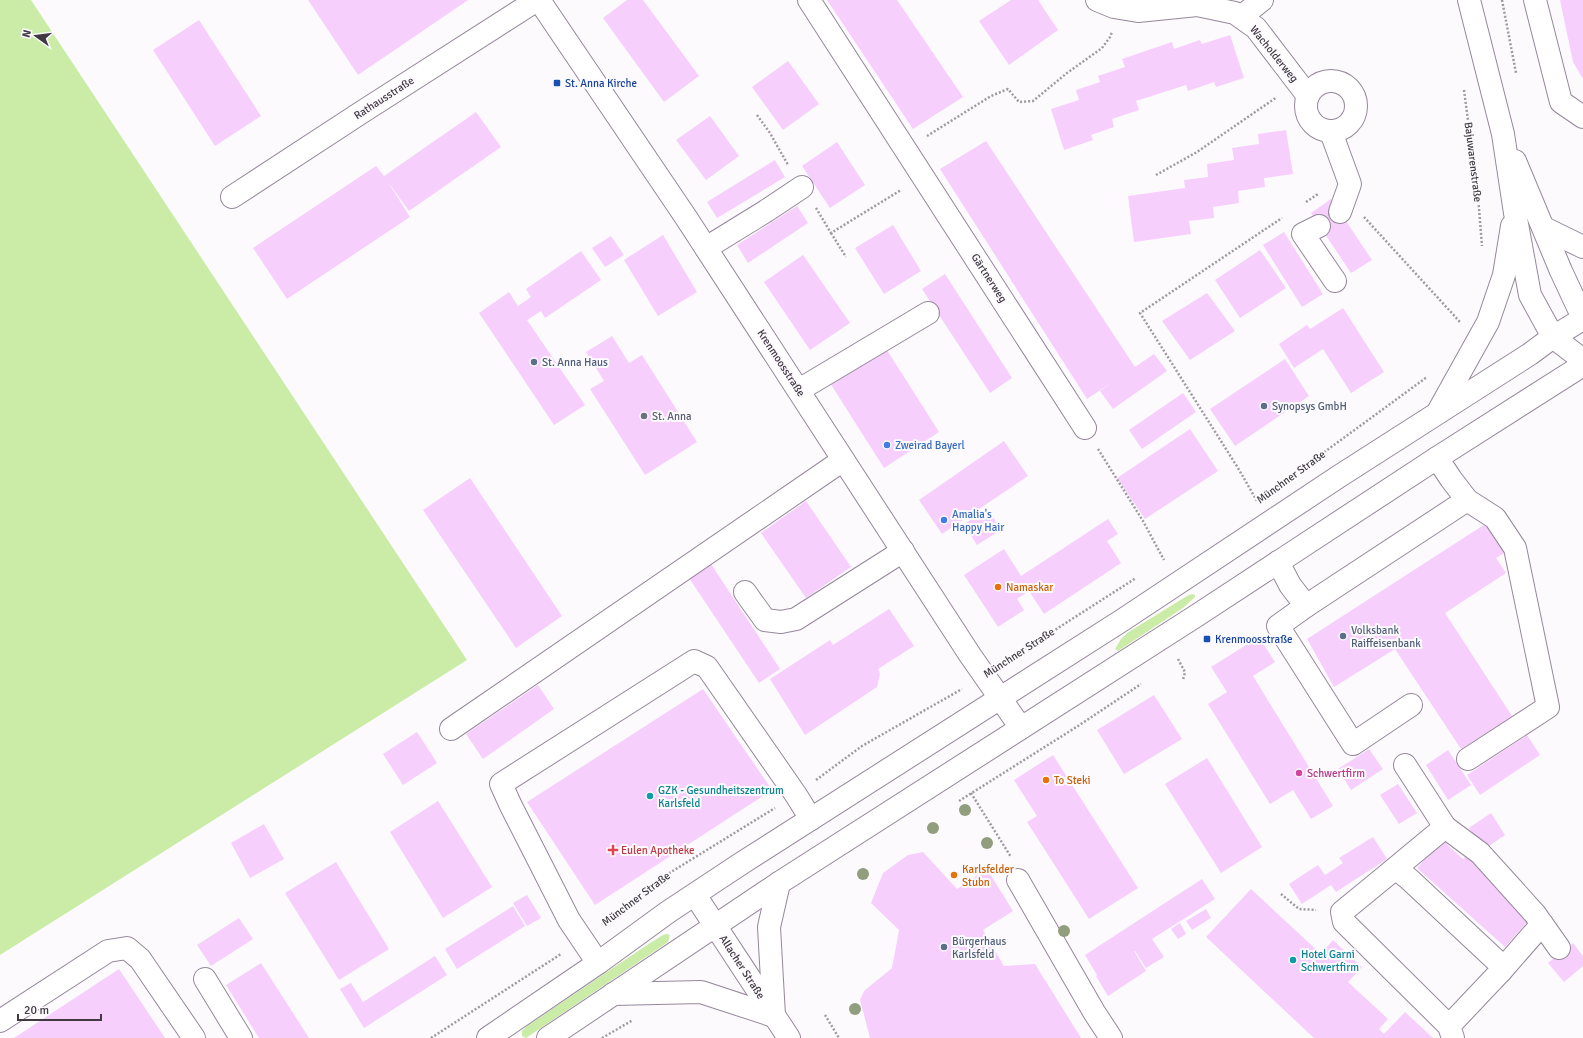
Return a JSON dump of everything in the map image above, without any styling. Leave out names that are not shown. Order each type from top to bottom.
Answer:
[{"type":"main road","name":"Rathausstraße","points":[[232,197],[355,116],[538,0]]},
{"type":"main road","name":"Krenmoosstraße","points":[[538,0],[706,248],[843,460],[1000,699],[1021,728]]},
{"type":"main road","name":"Gärtnerweg","points":[[809,0],[924,176],[1085,428]]},
{"type":"main road","points":[[1241,17],[1262,0]]},
{"type":"main road","points":[[1469,0],[1503,134],[1514,213],[1530,295],[1553,336],[1583,360]]},
{"type":"main road","points":[[1535,0],[1561,102],[1583,117]]},
{"type":"main road","name":"Wacholderweg","points":[[1106,3],[1138,11],[1197,5],[1235,13],[1256,28],[1302,88]]},
{"type":"main road","points":[[1329,81],[1338,82],[1346,86],[1353,92],[1356,101],[1356,110],[1348,126],[1331,132],[1321,129],[1313,124],[1307,116],[1302,88],[1313,88],[1320,83],[1329,81]]},
{"type":"main road","points":[[1331,132],[1345,197]]},
{"type":"main road","points":[[488,1038],[695,895],[811,819],[1128,617],[1438,412],[1530,354],[1553,336],[1583,318],[1561,271],[1503,134]]},
{"type":"main road","points":[[706,248],[802,187]]},
{"type":"main road","points":[[1438,412],[1488,322],[1504,275],[1514,213]]},
{"type":"main road","points":[[1319,226],[1304,234],[1335,281]]},
{"type":"main road","points":[[1544,228],[1583,248]]},
{"type":"main road","points":[[799,390],[928,313]]},
{"type":"main road","points":[[548,1038],[778,883],[1196,616],[1437,458],[1583,365]]},
{"type":"main road","points":[[1437,458],[1467,500],[1495,518],[1515,548],[1548,707],[1468,759]]},
{"type":"main road","points":[[451,729],[843,460]]},
{"type":"main road","points":[[1411,705],[1353,744],[1278,626],[1467,500]]},
{"type":"main road","points":[[745,592],[765,620],[782,622],[796,619],[903,551]]},
{"type":"main road","points":[[1278,562],[1290,585],[1306,606]]},
{"type":"main road","points":[[598,963],[569,920],[501,784],[694,661],[707,667],[811,819]]},
{"type":"main road","points":[[1405,765],[1445,827],[1480,853],[1542,924],[1559,948]]},
{"type":"main road","points":[[1445,827],[1342,912],[1344,922],[1451,1032],[1542,924]]},
{"type":"main road","points":[[1392,871],[1400,871],[1409,879],[1500,964],[1501,971]]},
{"type":"main road","points":[[1018,880],[1094,1012],[1111,1038]]},
{"type":"main road","points":[[613,994],[701,992],[774,1016],[769,927],[778,883]]},
{"type":"main road","name":"Allacher Straße","points":[[695,895],[789,1038]]},
{"type":"main road","points":[[0,1021],[108,951],[126,948],[140,959],[194,1038]]},
{"type":"main road","points":[[205,980],[241,1038]]},
{"type":"path","points":[[1502,0],[1516,75]]},
{"type":"path","points":[[906,149],[991,96],[1008,89],[1019,102],[1033,101],[1067,73],[1102,48],[1110,37],[1114,23],[1106,3]]},
{"type":"path","name":"Bajuwarenstraße","points":[[1463,83],[1478,196],[1482,248]]},
{"type":"path","points":[[1156,175],[1197,152],[1262,108],[1302,88]]},
{"type":"path","points":[[757,116],[770,133],[846,257]]},
{"type":"path","points":[[831,233],[924,176]]},
{"type":"path","points":[[1301,205],[1333,184],[1462,324],[1464,317]]},
{"type":"path","points":[[1257,501],[1238,468],[1140,313],[1288,214]]},
{"type":"path","name":"Münchner Straße","points":[[1308,464],[1428,376]]},
{"type":"path","points":[[1085,428],[1143,521],[1164,560],[1158,564]]},
{"type":"path","name":"Münchner Straße","points":[[1250,505],[1263,497]]},
{"type":"path","name":"Münchner Straße","points":[[431,1038],[582,940],[650,885],[796,795],[862,746],[985,675],[1138,576]]},
{"type":"path","points":[[1178,659],[1185,672],[1183,680]]},
{"type":"path","points":[[971,793],[1019,870],[1018,880]]},
{"type":"path","points":[[1281,894],[1299,909],[1342,912]]},
{"type":"path","points":[[825,1015],[839,1038]]},
{"type":"green space","points":[[0,0],[31,0],[467,660],[0,955]]},
{"type":"green space","points":[[1192,594],[1195,595],[1195,597],[1183,608],[1118,651],[1115,649],[1127,633]]},
{"type":"green space","points":[[667,934],[670,935],[668,942],[526,1038],[522,1036],[522,1031],[527,1026],[650,943]]},
{"type":"building","points":[[308,0],[468,0],[358,75]]},
{"type":"building","points":[[627,0],[643,0],[699,76],[664,102],[603,18]]},
{"type":"building","points":[[827,0],[897,0],[963,97],[913,129]]},
{"type":"building","points":[[1011,0],[1038,0],[1058,30],[1009,65],[979,21]]},
{"type":"building","points":[[1560,0],[1583,0],[1583,79],[1573,62]]},
{"type":"building","points":[[199,20],[261,116],[215,146],[153,50]]},
{"type":"building","points":[[1230,35],[1244,78],[1216,87],[1214,82],[1188,91],[1186,85],[1136,101],[1139,110],[1112,119],[1114,127],[1091,135],[1093,140],[1064,150],[1051,109],[1079,100],[1076,90],[1100,82],[1098,76],[1125,67],[1122,59],[1172,42],[1174,49],[1200,40],[1202,44]]},
{"type":"building","points":[[788,61],[819,104],[783,130],[752,87]]},
{"type":"building","points":[[476,112],[501,147],[409,211],[388,182],[410,217],[287,299],[253,248],[376,166],[384,176]]},
{"type":"building","points":[[710,116],[739,156],[706,180],[676,140]]},
{"type":"building","points":[[1286,130],[1293,174],[1264,178],[1265,187],[1238,191],[1239,203],[1213,207],[1214,218],[1189,221],[1191,234],[1134,242],[1128,196],[1185,188],[1184,180],[1208,177],[1207,164],[1234,160],[1232,148],[1259,144],[1258,134]]},
{"type":"building","points":[[986,141],[1135,367],[1154,354],[1167,371],[1113,409],[1100,391],[1114,381],[1087,399],[940,169]]},
{"type":"building","points":[[837,142],[865,185],[830,208],[802,166]]},
{"type":"building","points":[[775,160],[785,177],[717,218],[707,202]]},
{"type":"building","points":[[1331,199],[1372,260],[1351,273],[1311,213]]},
{"type":"building","points":[[797,206],[808,223],[748,263],[737,245]]},
{"type":"building","points":[[893,225],[921,271],[884,294],[855,248]]},
{"type":"building","points":[[1284,232],[1323,294],[1302,307],[1263,245]]},
{"type":"building","points":[[663,235],[697,292],[658,316],[624,260]]},
{"type":"building","points":[[611,236],[624,255],[605,267],[592,248]]},
{"type":"building","points":[[1260,250],[1286,288],[1240,318],[1215,280]]},
{"type":"building","name":"St. Anna Haus","points":[[581,251],[601,280],[545,318],[541,311],[527,320],[585,405],[554,425],[479,313],[509,292],[518,306],[531,297],[526,289]]},
{"type":"building","points":[[803,255],[850,323],[810,350],[764,282]]},
{"type":"building","points":[[945,274],[1012,378],[990,393],[922,289]]},
{"type":"building","points":[[1207,293],[1235,331],[1190,360],[1162,321]]},
{"type":"building","points":[[1343,308],[1384,372],[1351,393],[1323,349],[1294,368],[1279,344],[1307,325],[1310,329]]},
{"type":"building","name":"St. Anna","points":[[612,336],[629,363],[642,355],[697,442],[645,475],[590,389],[604,381],[586,352]]},
{"type":"building","points":[[885,347],[939,432],[884,468],[830,383]]},
{"type":"building","points":[[1285,359],[1309,396],[1235,446],[1210,409]]},
{"type":"building","points":[[1183,393],[1196,412],[1142,449],[1129,430]]},
{"type":"building","points":[[1190,429],[1218,471],[1145,519],[1117,478]]},
{"type":"building","points":[[1004,441],[1028,476],[942,534],[919,500]]},
{"type":"building","points":[[470,478],[562,616],[516,648],[423,510]]},
{"type":"building","points":[[806,501],[851,567],[806,598],[761,533]]},
{"type":"building","points":[[988,509],[1001,530],[977,545],[964,524]]},
{"type":"building","points":[[1108,519],[1118,534],[1107,541],[1121,563],[1044,614],[1029,591],[1017,599],[1024,610],[998,627],[964,575],[1004,549],[1021,576]]},
{"type":"building","points":[[1490,521],[1511,549],[1496,558],[1506,573],[1445,613],[1512,716],[1461,749],[1395,649],[1334,687],[1307,639]]},
{"type":"building","points":[[711,564],[780,669],[759,683],[689,578]]},
{"type":"building","points":[[889,609],[914,646],[878,669],[880,674],[877,687],[805,735],[770,679],[830,640],[833,645]]},
{"type":"building","points":[[1259,637],[1275,662],[1253,676],[1333,806],[1311,819],[1293,790],[1270,804],[1208,704],[1227,692],[1211,667]]},
{"type":"building","points":[[538,685],[554,709],[483,759],[466,734]]},
{"type":"building","name":"GZK - Gesundheitszentrum Karlsfeld","points":[[703,689],[772,790],[595,905],[527,802]]},
{"type":"building","points":[[1154,695],[1182,739],[1124,774],[1097,730]]},
{"type":"building","points":[[417,732],[437,763],[403,785],[383,754]]},
{"type":"building","points":[[1527,735],[1540,755],[1480,795],[1467,775]]},
{"type":"building","points":[[1369,749],[1383,769],[1351,790],[1338,769]]},
{"type":"building","points":[[1448,750],[1471,785],[1448,800],[1426,765]]},
{"type":"building","points":[[1053,755],[1138,888],[1089,919],[1027,822],[1037,816],[1014,780]]},
{"type":"building","points":[[1207,758],[1262,847],[1221,873],[1165,784]]},
{"type":"building","points":[[1398,784],[1417,813],[1399,824],[1380,795]]},
{"type":"building","points":[[438,801],[492,887],[443,918],[390,832]]},
{"type":"building","points":[[1491,813],[1505,835],[1483,850],[1469,828]]},
{"type":"building","points":[[264,824],[284,859],[250,878],[231,843]]},
{"type":"building","points":[[1373,837],[1387,859],[1336,892],[1331,885],[1302,904],[1289,884],[1318,865],[1325,875],[1343,863],[1339,858]]},
{"type":"building","points":[[1442,840],[1463,859],[1468,854],[1499,882],[1494,887],[1530,919],[1505,947],[1417,868]]},
{"type":"building","name":"Bürgerhaus Karlsfeld","points":[[923,852],[957,889],[987,869],[1013,911],[983,930],[1004,966],[1035,964],[1081,1038],[870,1038],[860,1000],[864,991],[892,968],[899,930],[871,903],[883,873],[908,855]]},
{"type":"building","points":[[336,862],[389,949],[339,980],[285,893]]},
{"type":"building","points":[[1202,879],[1215,899],[1152,939],[1164,957],[1146,968],[1134,951],[1146,971],[1108,996],[1085,955]]},
{"type":"building","name":"Hotel Garni Schwertfirm","points":[[1251,889],[1321,954],[1333,940],[1362,967],[1348,982],[1388,1019],[1379,1029],[1384,1034],[1405,1012],[1433,1038],[1314,1038],[1206,937]]},
{"type":"building","points":[[527,895],[541,918],[527,926],[513,903]]},
{"type":"building","points":[[513,906],[525,926],[457,969],[445,949]]},
{"type":"building","points":[[1206,909],[1211,918],[1192,930],[1186,921]]},
{"type":"building","points":[[239,918],[253,939],[211,966],[197,945]]},
{"type":"building","points":[[1180,923],[1186,934],[1178,939],[1171,929]]},
{"type":"building","points":[[1573,943],[1583,956],[1583,966],[1564,982],[1548,963]]},
{"type":"building","points":[[435,956],[447,975],[364,1028],[340,989],[351,983],[363,1002]]},
{"type":"building","points":[[261,963],[309,1038],[259,1038],[226,985]]},
{"type":"building","points":[[119,969],[165,1038],[14,1038]]},
{"type":"place","name":"St. Anna Kirche","points":[[557,83]]},
{"type":"place","name":"St. Anna Haus","points":[[534,362]]},
{"type":"place","name":"Synopsys GmbH","points":[[1264,406]]},
{"type":"place","name":"St. Anna","points":[[644,416]]},
{"type":"place","name":"Zweirad Bayerl","points":[[887,445]]},
{"type":"place","name":"Amalia's Happy Hair","points":[[944,520]]},
{"type":"place","name":"Namaskar","points":[[998,587]]},
{"type":"place","name":"Volksbank Raiffeisenbank","points":[[1343,636]]},
{"type":"place","name":"Krenmoosstraße","points":[[1207,639]]},
{"type":"place","name":"Schwertfirm","points":[[1299,773]]},
{"type":"place","name":"To Steki","points":[[1046,780]]},
{"type":"place","name":"GZK - Gesundheitszentrum Karlsfeld","points":[[650,796]]},
{"type":"place","name":"Eulen Apotheke","points":[[613,850]]},
{"type":"place","name":"Karlsfelder Stubn","points":[[954,875]]},
{"type":"place","name":"Bürgerhaus Karlsfeld","points":[[944,947]]},
{"type":"place","name":"Hotel Garni Schwertfirm","points":[[1293,960]]}]
